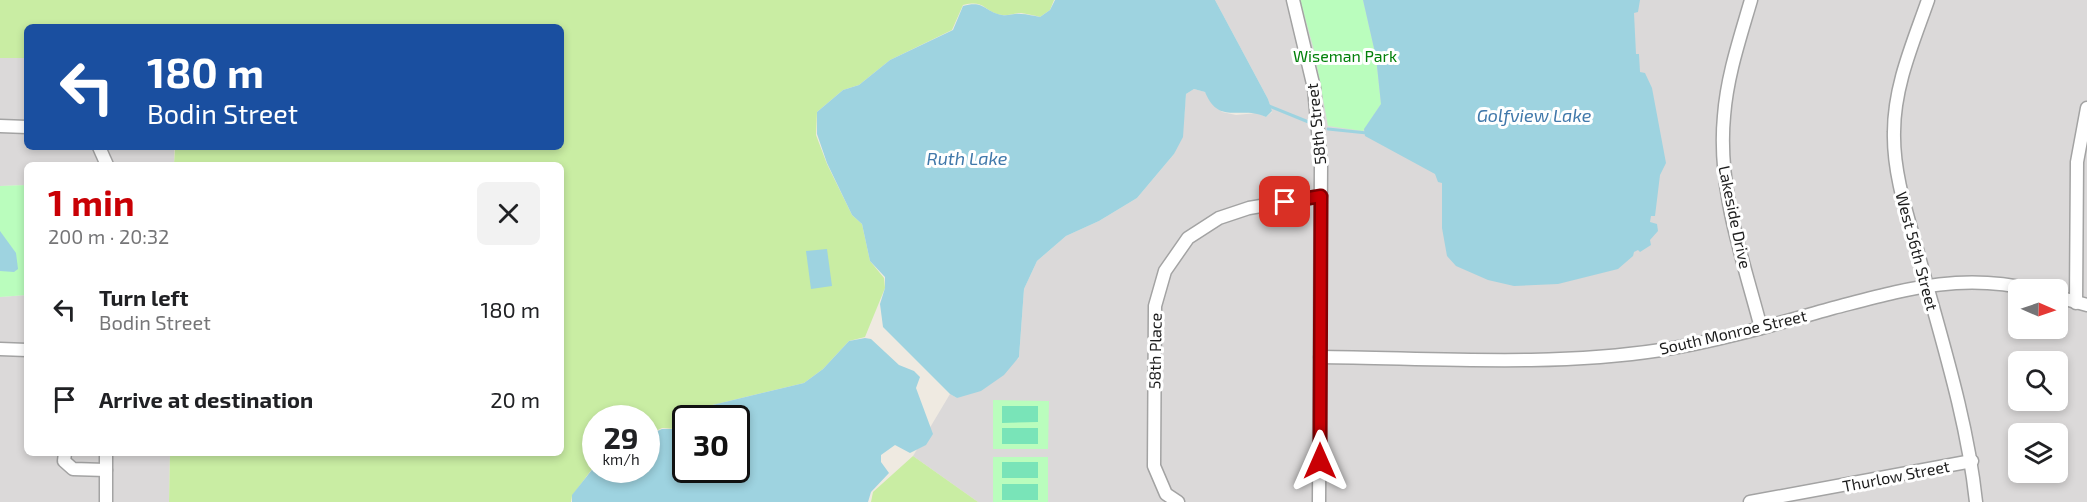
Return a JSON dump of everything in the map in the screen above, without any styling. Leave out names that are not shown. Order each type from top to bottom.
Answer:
[{"type":"street","name":"58th Street","points":[[1293,0],[1314,88],[1319,126],[1321,196],[1319,502]]},
{"type":"street","name":"Lakeside Drive","points":[[1752,0],[1727,90],[1723,154],[1732,219],[1761,328]]},
{"type":"street","name":"West 56th Street","points":[[1928,0],[1901,82],[1893,132],[1898,179],[1972,461],[1976,502]]},
{"type":"street","points":[[2081,304],[2077,162],[2087,108]]},
{"type":"street","points":[[0,126],[24,126]]},
{"type":"street","name":"58th Place","points":[[1178,502],[1166,495],[1155,475],[1155,316],[1160,285],[1170,262],[1188,238],[1211,222],[1236,211],[1321,196]]},
{"type":"street","name":"South Monroe Street","points":[[1320,357],[1588,357],[1669,348],[1761,328],[1926,284],[1972,282],[2008,287]]},
{"type":"street","points":[[0,349],[24,350]]},
{"type":"street","points":[[65,456],[64,461],[73,469],[106,470]]},
{"type":"street","points":[[106,456],[106,502]]},
{"type":"street","name":"Thurlow Street","points":[[1750,502],[1972,461]]},
{"type":"shaded area","points":[[1215,0],[2087,0],[2087,502],[978,502],[913,456],[950,394],[957,398],[1019,358],[1024,289],[1037,261],[1066,236],[1099,221],[1137,198],[1174,154],[1184,117],[1186,94],[1194,89],[1205,92],[1222,112],[1236,115],[1257,113],[1266,117],[1272,112],[1268,99]]},
{"type":"shaded area","points":[[0,58],[24,58],[24,150],[174,150],[174,162],[24,162],[24,185],[0,186]]},
{"type":"shaded area","points":[[24,295],[24,456],[170,456],[169,502],[0,502],[0,297]]},
{"type":"green space","points":[[0,0],[1054,0],[1050,10],[1040,17],[1021,13],[1000,15],[979,4],[963,5],[952,30],[890,60],[859,85],[843,90],[817,112],[816,135],[827,164],[852,215],[862,224],[870,261],[884,278],[885,288],[865,337],[849,341],[823,369],[804,383],[712,405],[672,405],[672,429],[660,429],[660,405],[582,405],[582,483],[572,496],[571,502],[169,502],[170,456],[564,456],[564,162],[174,162],[175,150],[564,150],[564,24],[24,24],[24,58],[0,58]]},
{"type":"green space","name":"Wiseman Park","points":[[1300,0],[1363,0],[1376,57],[1381,104],[1363,131],[1328,126],[1314,50]]},
{"type":"green space","points":[[24,185],[24,295],[0,297],[0,186]]},
{"type":"green space","points":[[993,400],[1049,401],[1048,449],[993,449]]},
{"type":"green space","points":[[1002,406],[1038,406],[1038,422],[1002,423]]},
{"type":"green space","points":[[1002,428],[1038,428],[1038,444],[1002,444]]},
{"type":"green space","points":[[913,456],[978,502],[871,502],[873,492]]},
{"type":"green space","points":[[993,457],[1048,457],[1048,502],[993,502]]},
{"type":"green space","points":[[1002,462],[1038,462],[1038,478],[1002,478]]},
{"type":"green space","points":[[1002,484],[1038,484],[1038,500],[1002,500]]},
{"type":"water","name":"Ruth Lake","points":[[1055,0],[1215,0],[1268,99],[1272,111],[1266,117],[1224,112],[1217,109],[1205,92],[1194,89],[1186,94],[1183,137],[1174,154],[1137,198],[1099,221],[1066,236],[1037,261],[1024,289],[1019,357],[1004,375],[981,391],[957,398],[950,394],[883,327],[880,304],[885,288],[885,277],[870,261],[862,224],[852,215],[827,163],[817,134],[817,112],[843,90],[859,85],[890,60],[953,30],[963,6],[976,4],[996,14],[1040,17],[1050,10]]},
{"type":"water","name":"Golfview Lake","points":[[1363,0],[1640,0],[1638,12],[1634,13],[1636,54],[1639,54],[1640,72],[1645,73],[1652,88],[1666,163],[1660,175],[1655,216],[1651,216],[1650,222],[1657,224],[1658,231],[1650,240],[1651,245],[1640,252],[1638,250],[1634,252],[1633,256],[1618,269],[1558,284],[1514,286],[1488,280],[1456,266],[1447,256],[1442,228],[1442,183],[1438,182],[1435,174],[1365,136],[1364,129],[1381,104],[1376,57]]},
{"type":"water","points":[[0,231],[16,253],[18,269],[14,272],[0,271]]},
{"type":"water","points":[[827,249],[832,286],[811,289],[806,251]]},
{"type":"water","points":[[871,339],[899,365],[914,371],[920,377],[916,388],[933,434],[926,445],[910,453],[895,445],[881,455],[881,462],[889,473],[871,492],[868,502],[572,502],[572,495],[582,482],[660,483],[660,430],[662,429],[672,429],[672,483],[750,483],[750,405],[712,405],[804,383],[823,369],[849,341]]},
{"type":"waterway","points":[[1269,106],[1311,123]]},
{"type":"waterway","points":[[1328,129],[1367,133]]},
{"type":"route","points":[[1285,202],[1321,196],[1320,461]]}]
